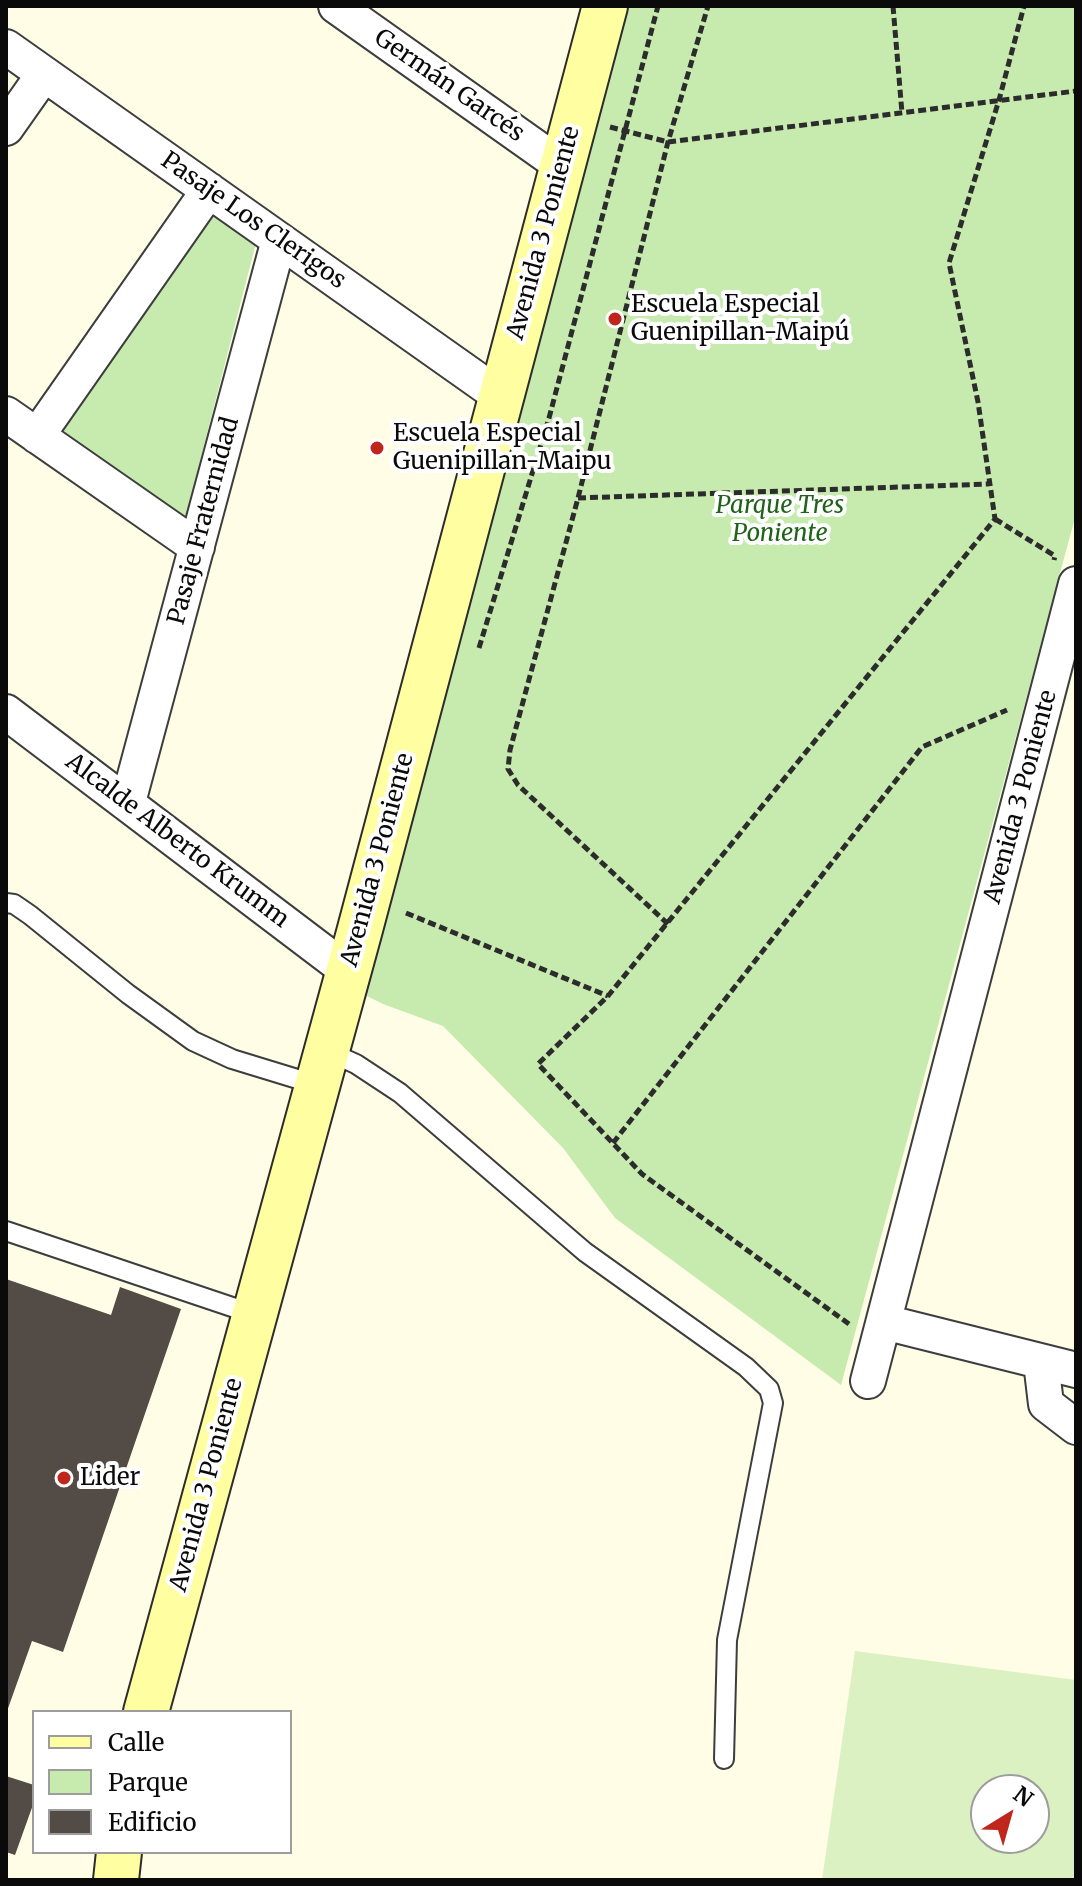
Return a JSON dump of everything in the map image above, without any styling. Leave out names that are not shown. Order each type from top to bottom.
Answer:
[{"type":"main road","name":"Avenida 3 Poniente","points":[[147,1710],[322,1068],[605,6]]},
{"type":"main road","points":[[116,1880],[119,1854]]},
{"type":"street","name":"Germán Garcés","points":[[341,8],[562,166]]},
{"type":"street","name":"Pasaje Los Clerigos","points":[[6,47],[500,396]]},
{"type":"street","points":[[6,128],[44,74]]},
{"type":"street","points":[[37,436],[209,190]]},
{"type":"street","name":"Pasaje Fraternidad","points":[[128,802],[279,240]]},
{"type":"street","points":[[6,414],[197,547]]},
{"type":"street","name":"Avenida 3 Poniente","points":[[868,1381],[1076,584]]},
{"type":"street","name":"Alcalde Alberto Krumm","points":[[6,712],[348,971]]},
{"type":"street","points":[[882,1330],[1076,1370]]},
{"type":"street","points":[[1041,1362],[1046,1404],[1076,1427]]},
{"type":"lane","points":[[6,903],[14,904],[30,915],[128,994],[193,1041],[232,1059],[370,1072],[400,1093],[585,1252],[746,1367],[769,1389],[773,1403],[727,1640],[724,1759]]},
{"type":"lane","points":[[6,1231],[253,1314]]},
{"type":"path","points":[[668,924],[518,785],[508,769],[510,750],[578,498],[668,142],[708,6]]},
{"type":"path","points":[[893,6],[902,113]]},
{"type":"path","points":[[882,1330],[848,1324],[642,1174],[538,1064],[608,996],[995,519],[978,402],[949,263],[1024,6]]},
{"type":"path","points":[[575,118],[668,142],[1076,91]]},
{"type":"path","points":[[578,498],[990,484]]},
{"type":"path","points":[[613,1143],[922,747],[1015,707]]},
{"type":"path","points":[[399,910],[608,996]]},
{"type":"green space","name":"Parque Tres Poniente","points":[[624,6],[1076,6],[1076,514],[841,1385],[615,1218],[563,1148],[443,1026],[361,993]]},
{"type":"green space","points":[[215,209],[257,239],[184,523],[57,433]]},
{"type":"green space","points":[[855,1651],[1076,1680],[1076,1880],[822,1880]]},
{"type":"building","name":"Lider","points":[[6,1279],[111,1315],[120,1287],[181,1309],[63,1652],[32,1641],[6,1714]]},
{"type":"building","points":[[6,1776],[32,1784],[32,1808],[15,1855],[6,1852]]},
{"type":"place","name":"Escuela Especial Guenipillan-Maipú","points":[[615,319]]},
{"type":"place","name":"Escuela Especial Guenipillan-Maipu","points":[[377,448]]},
{"type":"place","name":"Lider","points":[[64,1478]]}]
